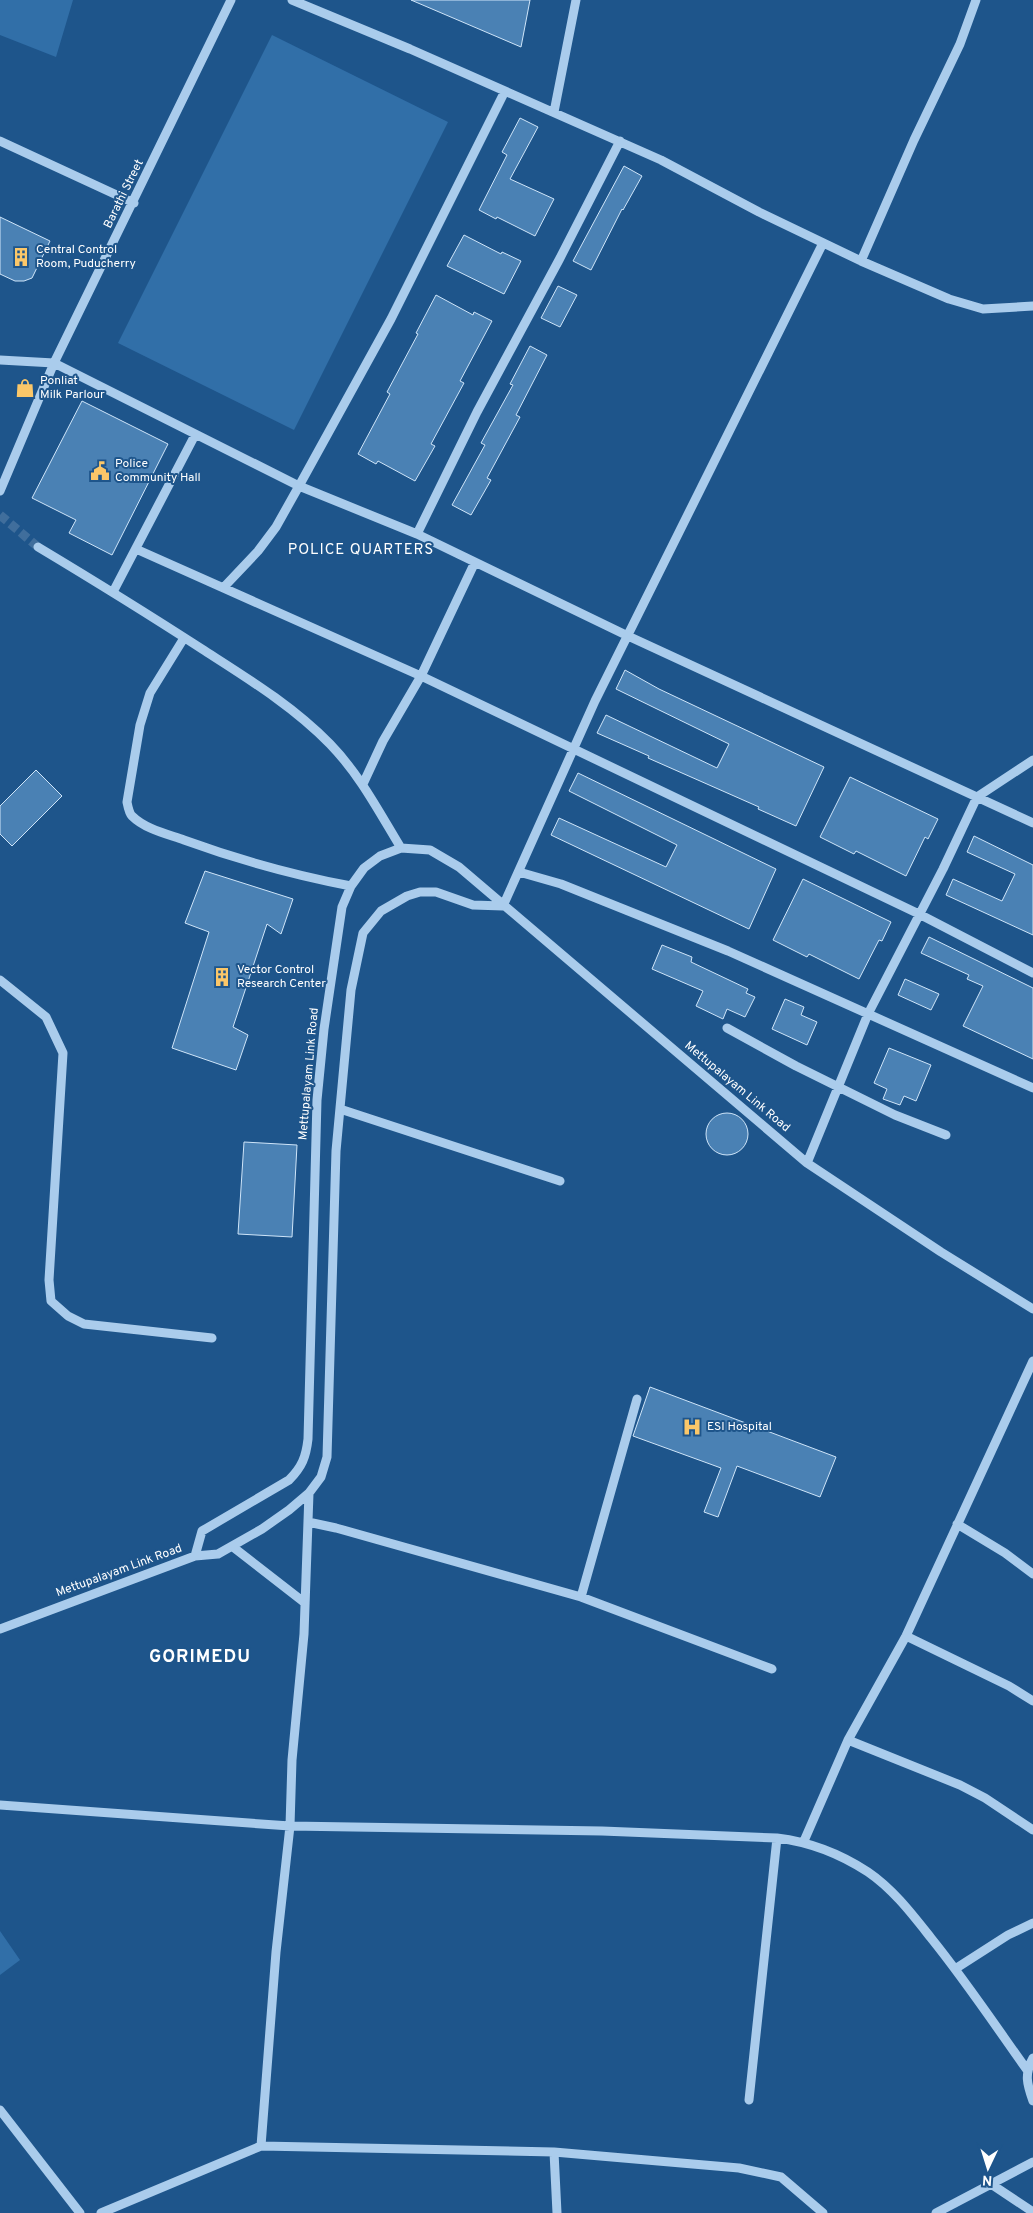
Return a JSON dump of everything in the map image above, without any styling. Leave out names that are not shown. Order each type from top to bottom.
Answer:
[{"type":"street","name":"Barathi Street","points":[[0,491],[54,363],[134,203],[231,0]]},
{"type":"street","points":[[292,0],[620,141],[861,262],[949,299],[983,309],[1033,306]]},
{"type":"street","points":[[554,112],[576,0]]},
{"type":"street","points":[[861,262],[914,140],[960,44],[976,0]]},
{"type":"street","points":[[224,588],[258,551],[276,527],[391,319],[505,91]]},
{"type":"street","points":[[417,534],[477,412],[555,268],[620,141]]},
{"type":"street","points":[[0,142],[134,203]]},
{"type":"street","points":[[195,1556],[218,1554],[262,1529],[309,1493],[321,1477],[327,1457],[336,1151],[351,990],[363,933],[381,911],[396,902],[420,892],[436,892],[473,905],[503,906],[595,700],[823,243]]},
{"type":"street","points":[[0,360],[54,363],[299,486],[417,534],[628,636],[1033,823]]},
{"type":"street","points":[[114,592],[195,435]]},
{"type":"street","points":[[38,547],[114,592],[267,690],[300,717],[331,745],[363,784],[401,848]]},
{"type":"street","points":[[136,549],[421,676],[919,914],[1033,973]]},
{"type":"street","points":[[363,784],[383,741],[421,676],[475,562]]},
{"type":"street","points":[[184,638],[150,693],[140,725],[127,802],[130,815],[141,823],[164,833],[252,863],[297,876],[350,886]]},
{"type":"street","points":[[807,1164],[868,1014],[943,869],[977,797],[1033,760]]},
{"type":"street","name":"Mettupalayam Link Road","points":[[0,1629],[195,1556],[202,1531],[290,1480],[300,1470],[306,1457],[308,1439],[317,1100],[324,1029],[342,907],[350,886],[364,868],[380,856],[401,848],[430,850],[459,867],[807,1164],[941,1252],[1033,1309]]},
{"type":"street","points":[[519,872],[561,884],[728,951],[1033,1088]]},
{"type":"street","points":[[0,980],[46,1017],[63,1053],[49,1280],[51,1301],[68,1316],[84,1324],[212,1338]]},
{"type":"street","points":[[727,1028],[895,1115],[946,1135]]},
{"type":"street","points":[[340,1109],[560,1181]]},
{"type":"street","points":[[804,1841],[848,1740],[906,1636],[1033,1361]]},
{"type":"street","points":[[581,1597],[637,1399]]},
{"type":"street","points":[[261,2146],[276,1952],[290,1826],[292,1760],[305,1603],[309,1493]]},
{"type":"street","points":[[308,1522],[336,1528],[581,1597],[772,1669]]},
{"type":"street","points":[[957,1524],[1033,1574]]},
{"type":"street","points":[[233,1547],[305,1603]]},
{"type":"street","points":[[906,1636],[1008,1686],[1033,1701]]},
{"type":"street","points":[[848,1740],[960,1785],[985,1798],[1033,1830]]},
{"type":"street","points":[[0,1805],[290,1826],[602,1831],[777,1838],[804,1841],[832,1852],[869,1873],[903,1902],[955,1969],[1027,2070]]},
{"type":"street","points":[[749,2100],[777,1838]]},
{"type":"street","points":[[955,1969],[1008,1935],[1033,1923]]},
{"type":"street","points":[[1033,2058],[1027,2070],[1026,2081],[1033,2101]]},
{"type":"street","points":[[0,2110],[80,2213]]},
{"type":"street","points":[[101,2213],[261,2146],[554,2152],[739,2168],[781,2177],[823,2213]]},
{"type":"street","points":[[554,2152],[557,2213]]},
{"type":"street","points":[[936,2213],[1033,2162]]},
{"type":"street","points":[[991,2184],[1033,2212]]},
{"type":"shaded area","points":[[0,0],[73,0],[56,57],[0,35]]},
{"type":"shaded area","points":[[272,35],[448,122],[294,430],[118,343]]},
{"type":"shaded area","points":[[0,1931],[20,1960],[0,1975]]},
{"type":"building","points":[[411,0],[530,0],[521,47]]},
{"type":"building","points":[[520,118],[538,127],[510,179],[554,199],[535,236],[479,210],[507,155],[502,152]]},
{"type":"building","points":[[624,166],[642,176],[622,209],[591,270],[573,261]]},
{"type":"building","name":"Central Control Room, Puducherry","points":[[0,217],[50,241],[32,278],[24,281],[15,281],[0,274]]},
{"type":"building","points":[[464,235],[501,254],[502,252],[521,261],[504,294],[447,266]]},
{"type":"building","points":[[558,286],[577,295],[560,327],[541,318]]},
{"type":"building","points":[[436,295],[473,315],[474,312],[492,321],[460,381],[464,383],[431,444],[435,446],[415,481],[378,461],[376,464],[358,454],[390,394],[387,392],[418,334],[416,333]]},
{"type":"building","points":[[530,346],[547,355],[516,415],[520,417],[487,478],[491,480],[471,515],[452,505],[485,445],[481,443],[513,385],[510,384]]},
{"type":"building","name":"Police Community Hall","points":[[82,401],[168,444],[112,555],[69,533],[76,520],[32,498]]},
{"type":"building","points":[[625,670],[659,689],[824,767],[796,826],[758,809],[759,807],[648,758],[649,756],[597,733],[606,715],[717,768],[729,744],[616,689]]},
{"type":"building","points":[[36,770],[62,796],[12,846],[0,834],[0,806]]},
{"type":"building","points":[[578,773],[776,869],[749,929],[551,835],[559,818],[666,867],[677,845],[569,791]]},
{"type":"building","points":[[850,777],[938,819],[928,839],[925,837],[906,876],[856,851],[854,854],[820,837]]},
{"type":"building","points":[[974,836],[1033,865],[1033,935],[946,895],[953,879],[1002,901],[1015,874],[967,852]]},
{"type":"building","name":"Vector Control Research Center","points":[[205,871],[293,899],[281,934],[267,924],[233,1027],[248,1035],[236,1070],[172,1048],[209,932],[185,923]]},
{"type":"building","points":[[803,879],[891,922],[882,941],[879,940],[859,979],[809,954],[807,957],[773,940]]},
{"type":"building","points":[[929,937],[1033,988],[1033,1059],[963,1026],[983,986],[967,979],[969,975],[921,953]]},
{"type":"building","points":[[662,945],[692,957],[691,962],[748,989],[746,993],[755,997],[745,1017],[727,1009],[723,1019],[696,1006],[703,991],[652,969]]},
{"type":"building","points":[[905,979],[939,994],[931,1010],[898,995]]},
{"type":"building","points":[[785,999],[804,1007],[801,1015],[817,1022],[807,1045],[772,1029]]},
{"type":"building","points":[[889,1048],[931,1065],[916,1101],[904,1096],[900,1105],[883,1099],[887,1089],[874,1083]]},
{"type":"building","points":[[723,1113],[731,1113],[742,1119],[748,1134],[742,1149],[731,1155],[723,1155],[712,1149],[706,1138],[706,1130],[712,1119]]},
{"type":"building","points":[[244,1142],[297,1145],[292,1237],[238,1234]]},
{"type":"building","points":[[650,1387],[836,1457],[820,1497],[737,1466],[718,1517],[704,1512],[721,1468],[633,1436]]},
{"type":"tunnel","points":[[0,515],[38,547]]},
{"type":"place","name":"Central Control Room, Puducherry","points":[[21,257]]},
{"type":"place","name":"Ponliat Milk Parlour","points":[[25,388]]},
{"type":"place","name":"Police Community Hall","points":[[100,471]]},
{"type":"place","name":"Vector Control Research Center","points":[[222,977]]},
{"type":"place","name":"ESI Hospital","points":[[692,1427]]},
{"type":"district","name":"POLICE QUARTERS","points":[[361,550]]},
{"type":"district","name":"GORIMEDU","points":[[200,1657]]}]
